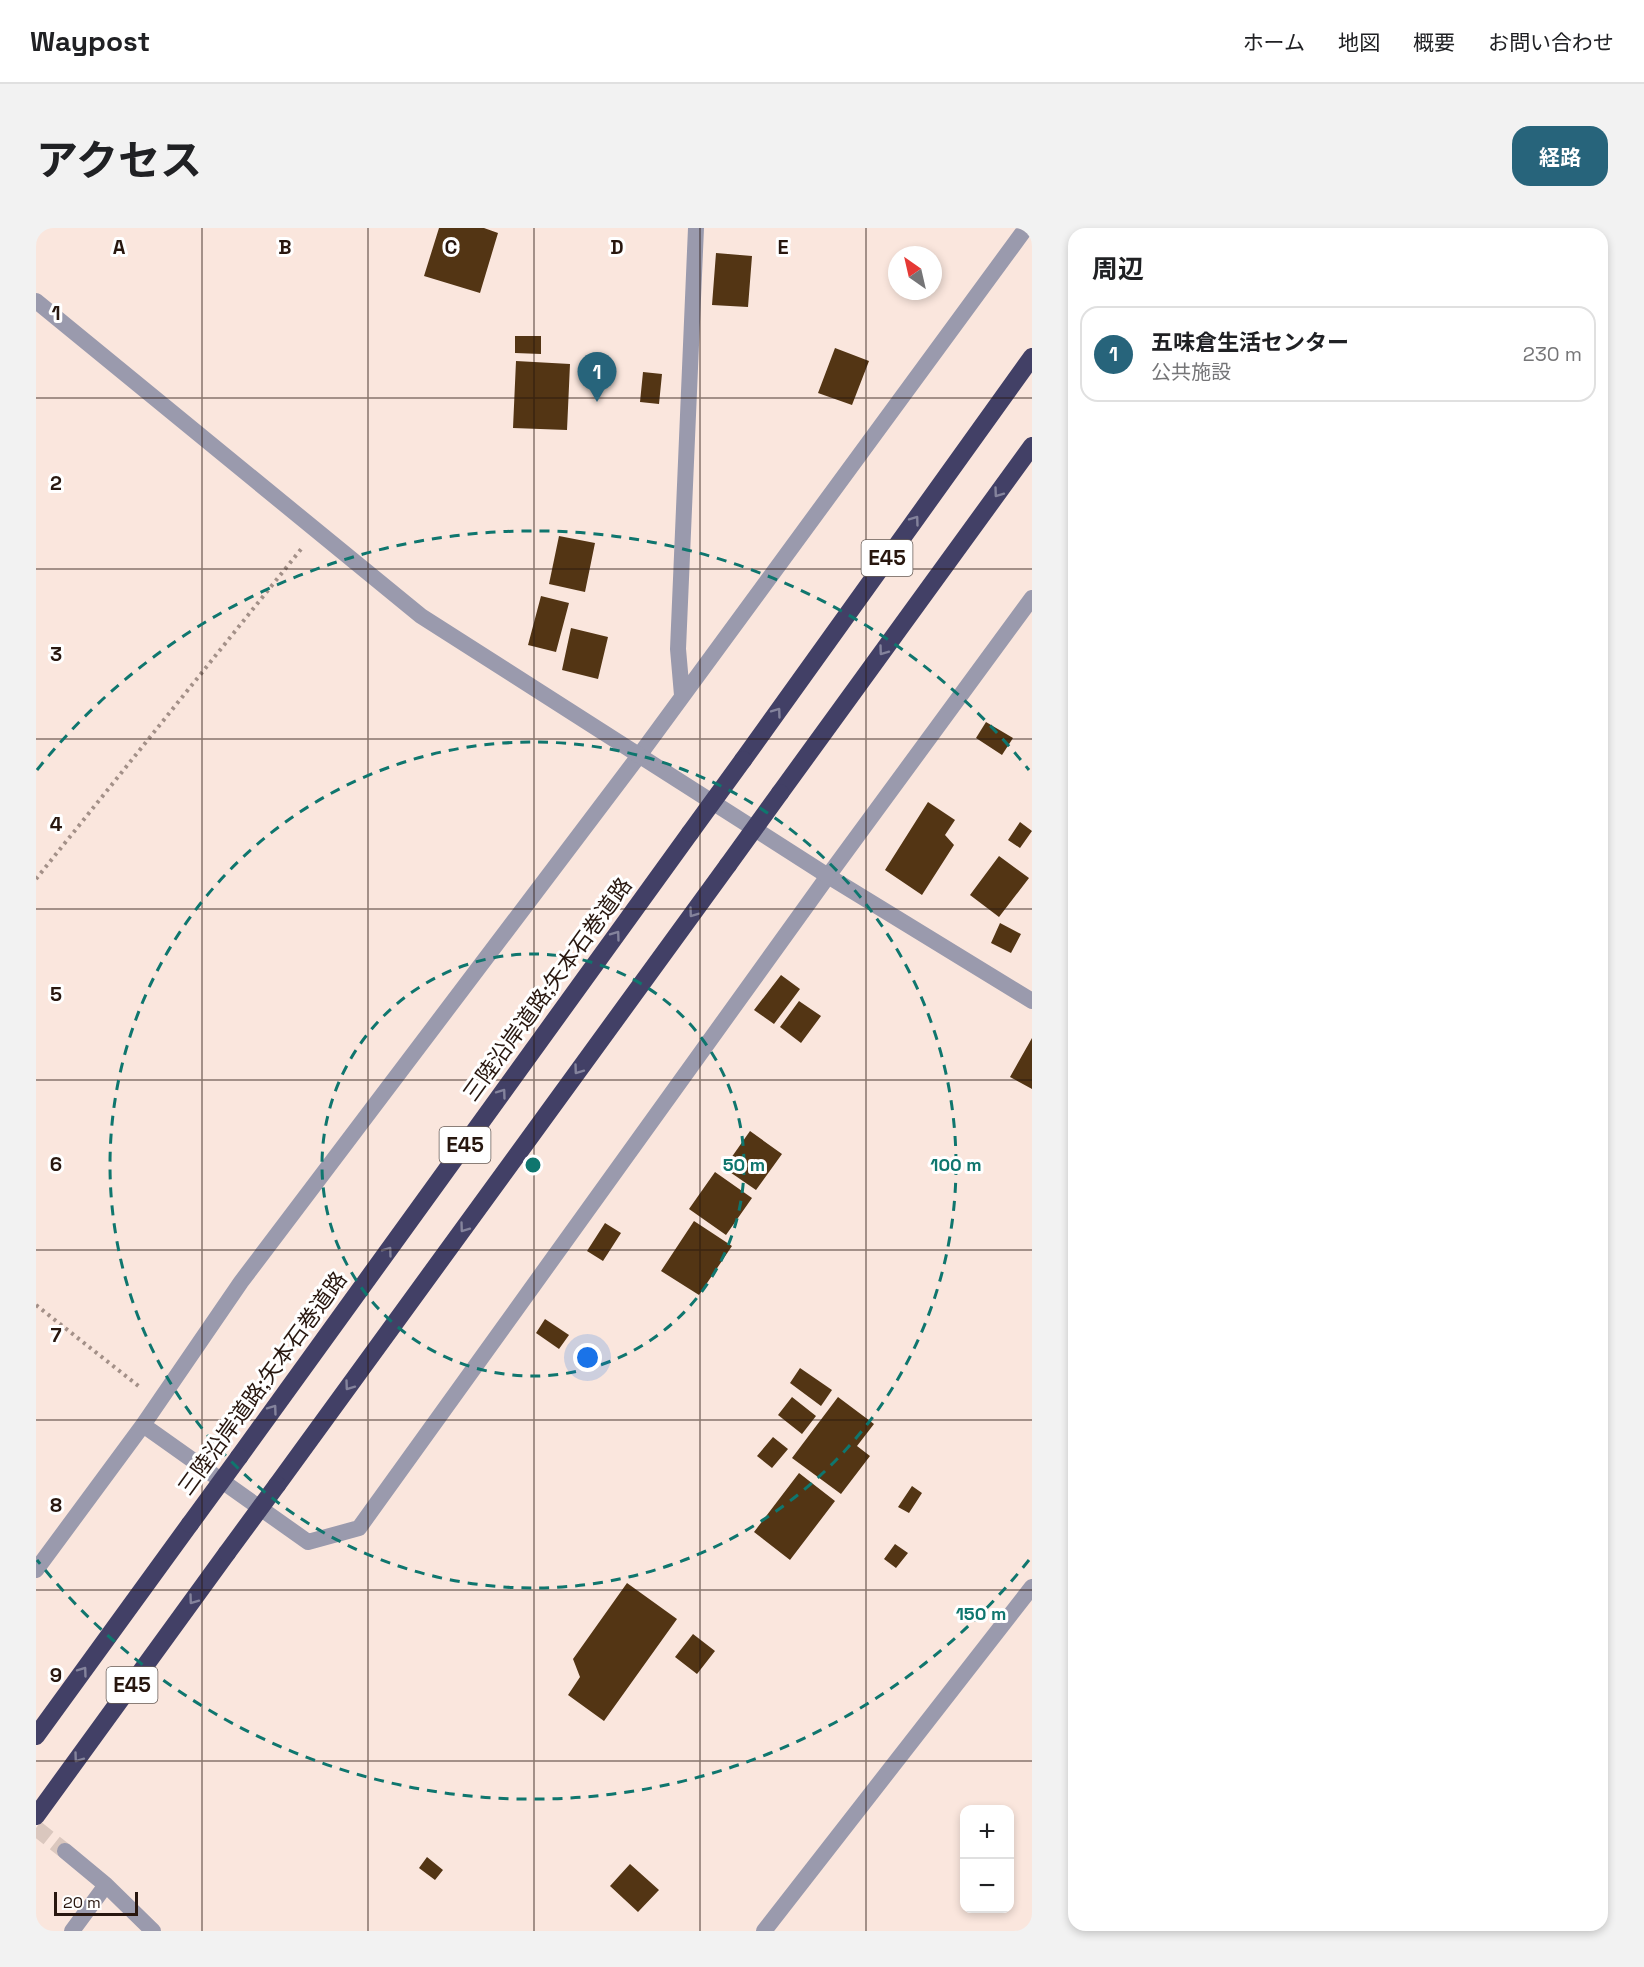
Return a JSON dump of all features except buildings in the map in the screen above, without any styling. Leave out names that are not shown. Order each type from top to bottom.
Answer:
[{"type":"highway","name":"三陸沿岸道路;矢本石巻道路","points":[[36,1736],[1032,357]]},
{"type":"highway","name":"E45","points":[[36,1816],[1032,446]]},
{"type":"street","points":[[682,695],[678,649],[696,228]]},
{"type":"street","points":[[36,1570],[159,1401],[240,1282],[638,757],[1026,228]]},
{"type":"street","points":[[36,301],[421,616],[638,757],[1032,1001]]},
{"type":"street","points":[[142,1425],[308,1542],[359,1528],[828,876],[1032,598]]},
{"type":"street","points":[[764,1931],[1032,1587]]},
{"type":"street","points":[[64,1851],[106,1885],[153,1931]]},
{"type":"street","points":[[72,1931],[106,1885]]},
{"type":"path","points":[[36,879],[316,531]]},
{"type":"path","points":[[36,1305],[159,1401]]},
{"type":"tunnel","points":[[36,1828],[65,1851]]},
{"type":"place","name":"五味倉生活センター","points":[[597,402]]}]
